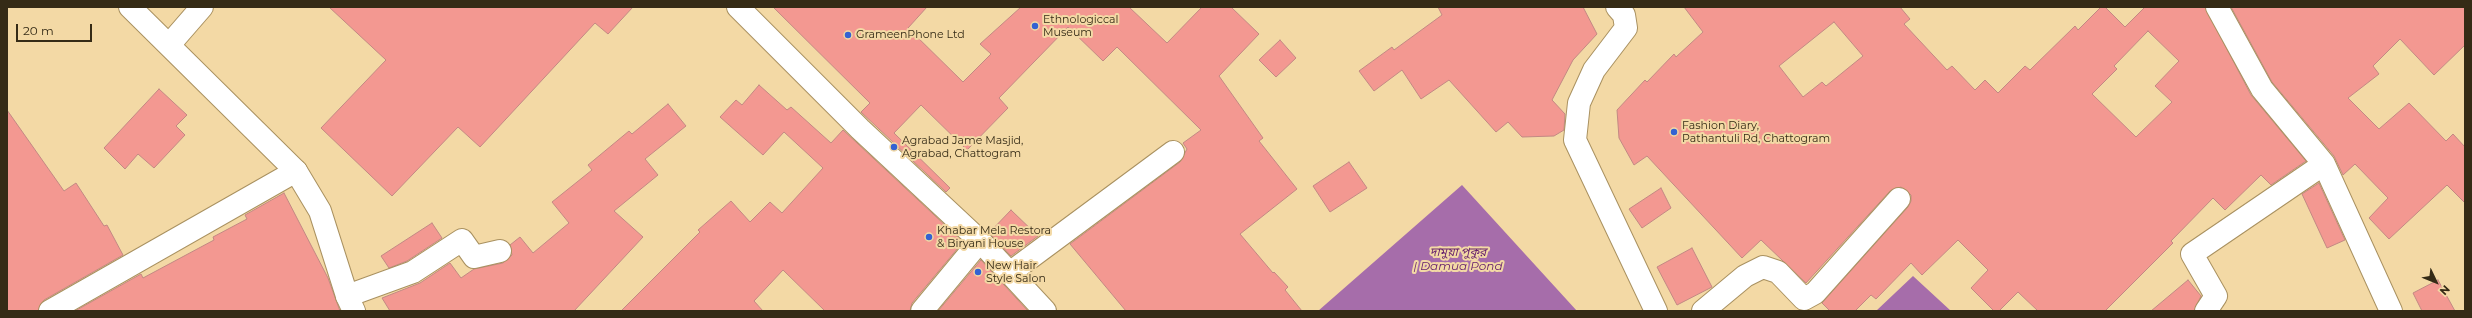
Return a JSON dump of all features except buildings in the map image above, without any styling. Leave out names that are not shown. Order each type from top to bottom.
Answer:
[{"type":"street","points":[[130,7],[296,171],[320,211],[350,303],[413,272],[462,240],[474,257],[500,251]]},
{"type":"street","points":[[169,45],[202,7]]},
{"type":"street","points":[[738,7],[860,129],[980,241],[1011,272],[1045,311]]},
{"type":"street","points":[[1618,7],[1624,16],[1626,28],[1594,70],[1578,103],[1575,140],[1656,311]]},
{"type":"street","points":[[2217,7],[2262,89],[2324,164],[2391,311]]},
{"type":"street","points":[[1011,272],[1173,152]]},
{"type":"street","points":[[2206,311],[2216,296],[2192,254],[2324,164]]},
{"type":"street","points":[[50,311],[296,171]]},
{"type":"street","points":[[1703,311],[1745,276],[1763,267],[1778,272],[1804,299],[1815,293],[1899,199]]},
{"type":"street","points":[[922,311],[980,241]]},
{"type":"water","name":"দামুয়া পুকুর | Damua Pond","points":[[1462,185],[1577,311],[1318,311]]},
{"type":"water","points":[[1913,276],[1951,311],[1876,311]]},
{"type":"place","name":"Ethnologiccal Museum","points":[[1035,26]]},
{"type":"place","name":"GrameenPhone Ltd","points":[[848,35]]},
{"type":"place","name":"Fashion Diary, Pathantuli Rd, Chattogram","points":[[1674,132]]},
{"type":"place","name":"Agrabad Jame Masjid, Agrabad, Chattogram","points":[[894,147]]},
{"type":"place","name":"Khabar Mela Restora & Biryani House","points":[[929,237]]},
{"type":"place","name":"New Hair Style Salon","points":[[978,272]]}]
